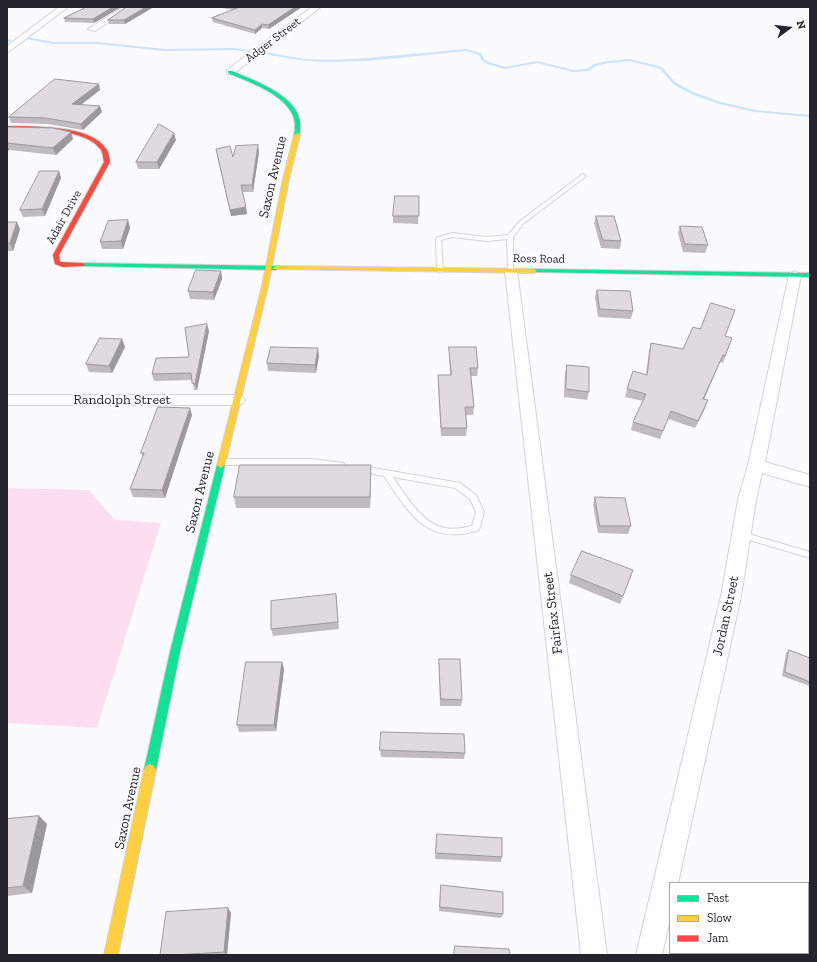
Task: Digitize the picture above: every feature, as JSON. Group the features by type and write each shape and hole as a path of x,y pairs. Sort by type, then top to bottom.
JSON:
{"street":[{"path":"7,50 64,7"},
{"path":"92,29 128,7"},
{"name":"Adger Street","path":"230,72 317,7"},
{"path":"13,36 25,36"},
{"name":"Saxon Avenue","path":"111,955 175,652 237,400 298,130 298,121 295,112 280,97 230,72"},
{"name":"Adair Drive","path":"7,128 81,135 97,141 104,147 107,154 107,162 56,255 57,263 63,265 268,268"},
{"name":"Ross Road","path":"268,268 803,275"},
{"name":"Fairfax Street","path":"511,271 594,955"},
{"name":"Jordan Street","path":"650,955 731,596 747,500 803,275"},
{"name":"Randolph Street","path":"7,400 237,400"},
{"path":"756,465 810,481"}],"lane":[{"path":"511,271 510,237 522,222 583,176"},
{"path":"440,271 438,239 452,235 487,239 510,237"},
{"path":"222,462 311,462 386,473 457,485 473,497 480,512 476,528 464,532 448,533 428,526 413,511 386,473"},
{"path":"742,535 810,555"}],"shaded area":[{"path":"7,488 89,490 115,520 161,523 97,728 7,723"}],"building":[{"path":"87,7 113,7 93,19 64,18"},
{"path":"127,7 146,7 124,20 108,20"},
{"path":"240,7 295,7 268,25 262,24 255,30 212,18"},
{"path":"55,79 99,84 72,104 100,106 81,124 46,118 9,117"},
{"path":"159,124 174,133 157,162 136,162"},
{"path":"7,127 53,128 71,132 53,148 7,143"},
{"path":"258,145 252,185 241,185 246,207 230,210 216,149 230,146 233,157 236,146"},
{"path":"40,171 59,171 42,209 20,210"},
{"path":"395,196 419,196 419,216 393,216"},
{"path":"596,216 614,216 621,241 603,240"},
{"path":"128,220 121,241 100,242 108,221"},
{"path":"7,222 17,222 10,243 7,244"},
{"path":"680,226 702,227 708,245 685,244"},
{"path":"196,270 221,271 213,292 188,291"},
{"path":"597,290 630,291 633,311 600,309"},
{"path":"711,303 735,310 725,336 732,338 725,356 723,355 703,399 708,400 698,421 671,411 663,431 633,422 646,394 627,389 633,371 647,375 651,343 683,349 693,327 700,329"},
{"path":"207,324 195,384 192,383 191,373 152,374 156,358 189,357 185,328"},
{"path":"100,338 122,339 109,366 86,364"},
{"path":"271,347 318,348 315,365 267,363"},
{"path":"449,347 476,347 478,368 470,368 474,407 465,407 467,428 441,428 438,375 451,375"},
{"path":"567,365 589,367 589,392 566,389"},
{"path":"158,407 190,408 162,490 130,489 144,453 141,453"},
{"path":"240,465 371,465 370,497 234,497"},
{"path":"595,497 625,498 631,526 600,526"},
{"path":"582,551 633,570 623,596 571,575"},
{"path":"336,594 338,622 271,629 271,601"},
{"path":"789,650 810,658 810,682 785,672"},
{"path":"439,659 460,659 462,700 441,699"},
{"path":"246,662 282,662 274,725 237,725"},
{"path":"381,732 464,734 465,753 380,750"},
{"path":"39,816 23,886 7,888 7,819"},
{"path":"437,834 502,838 502,857 436,853"},
{"path":"441,885 503,892 503,914 440,907"},
{"path":"228,908 224,952 160,955 166,912"},
{"path":"455,946 509,949 510,955 454,955"}],"waterway":[{"path":"27,38 53,43 97,43 165,50 233,49 250,51"},
{"path":"7,41 11,40"},
{"path":"264,53 330,61 466,50 480,54 483,60 488,63 505,68 537,62 573,71 588,70 595,65 608,62 630,60 661,68 674,83 692,93 720,103 755,111 810,116"}],"traffic: fast":[{"path":"230,72 265,87 287,102 294,111 298,122 297,135"},
{"path":"82,265 276,268"},
{"path":"534,271 810,275"},
{"path":"150,770 175,652 221,465"}],"traffic: slow":[{"path":"221,465 265,286 286,179 297,135"},
{"path":"276,268 534,271"},
{"path":"111,955 150,770"}],"traffic: jam":[{"path":"7,128 60,130 74,133 97,142 104,150 107,162 56,255 57,263 63,265 82,265"}]}
